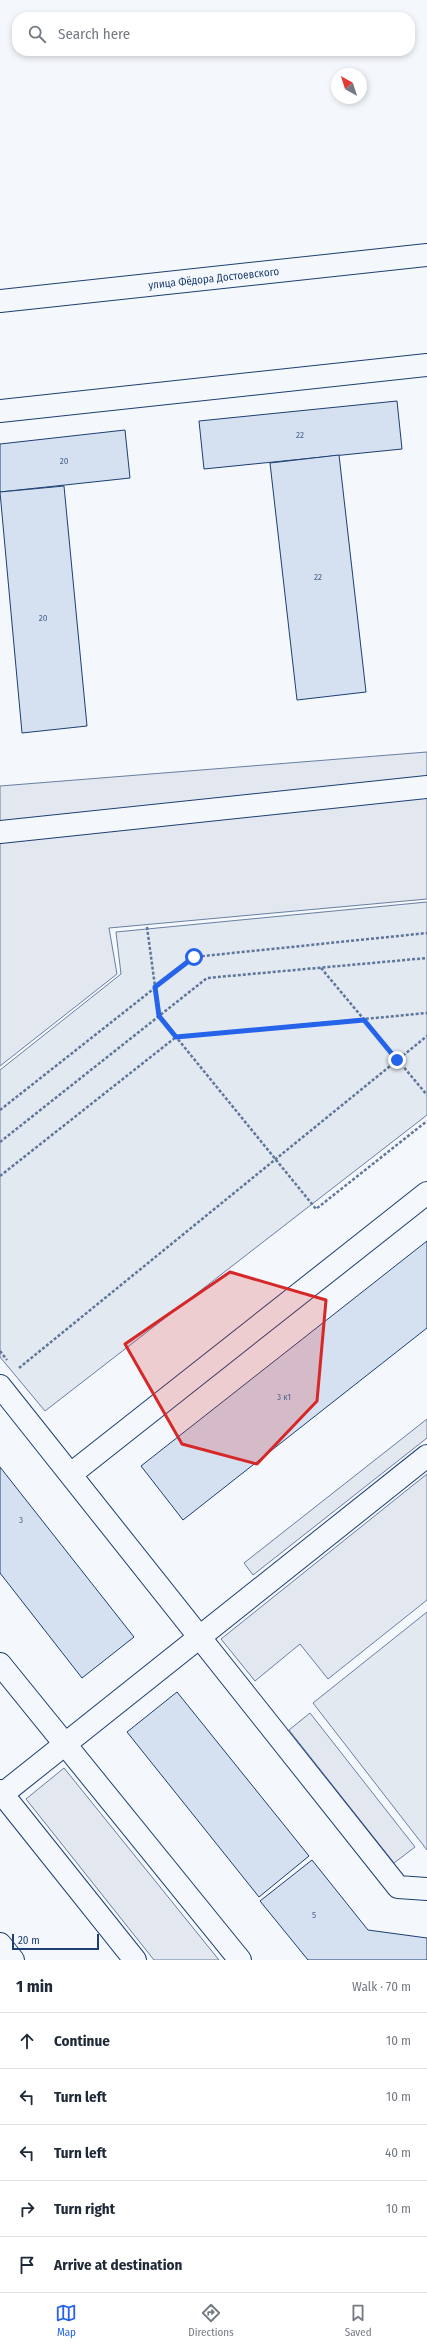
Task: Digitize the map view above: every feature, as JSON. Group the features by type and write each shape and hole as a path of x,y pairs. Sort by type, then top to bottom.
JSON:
{"street":[{"name":"улица Фёдора Достоевского","path":"0,300 427,255"},
{"path":"0,411 427,365"},
{"path":"0,832 427,787"},
{"path":"71,1474 427,1193"},
{"path":"0,1386 398,1887 427,1889"},
{"path":"135,1960 1,1794 65,1745 427,1456"},
{"path":"0,1664 240,1960"},
{"path":"0,1944 13,1960"}],"path":[{"path":"147,927 159,1016 316,1209 427,1121"},
{"path":"0,1110 194,957 427,933"},
{"path":"0,1142 207,978 427,958"},
{"path":"321,968 427,1095"},
{"path":"0,1176 176,1037 427,1013"},
{"path":"16,1370 427,1036"},
{"path":"0,1351 12,1366"}],"highlighted area":[{"path":"230,1272 326,1300 317,1401 257,1464 182,1444 125,1344"}],"shaded area":[{"path":"427,752 427,899 109,928 117,974 0,1066 0,786"},
{"path":"427,902 427,1115 45,1411 0,1357 0,1070 121,974 116,932"},
{"path":"427,1419 427,1438 253,1575 244,1563"},
{"path":"427,1474 427,1600 328,1679 300,1644 255,1681 221,1639"},
{"path":"427,1612 427,1850 313,1703"},
{"path":"310,1713 415,1847 394,1863 289,1730"},
{"path":"64,1768 219,1960 154,1960 26,1799"}],"building":[{"path":"397,401 402,449 204,469 199,421"},
{"path":"125,430 130,478 0,492 0,444"},
{"path":"339,455 366,692 297,700 270,463"},
{"path":"64,486 87,726 22,733 0,492"},
{"path":"427,1241 427,1328 183,1520 141,1466"},
{"path":"0,1467 134,1637 82,1678 0,1573"},
{"path":"177,1692 309,1856 259,1897 127,1732"},
{"path":"312,1860 368,1930 427,1938 427,1960 308,1960 260,1901"}],"route":[{"path":"194,957 155,987 159,1016 176,1037 364,1020 397,1060"}]}
